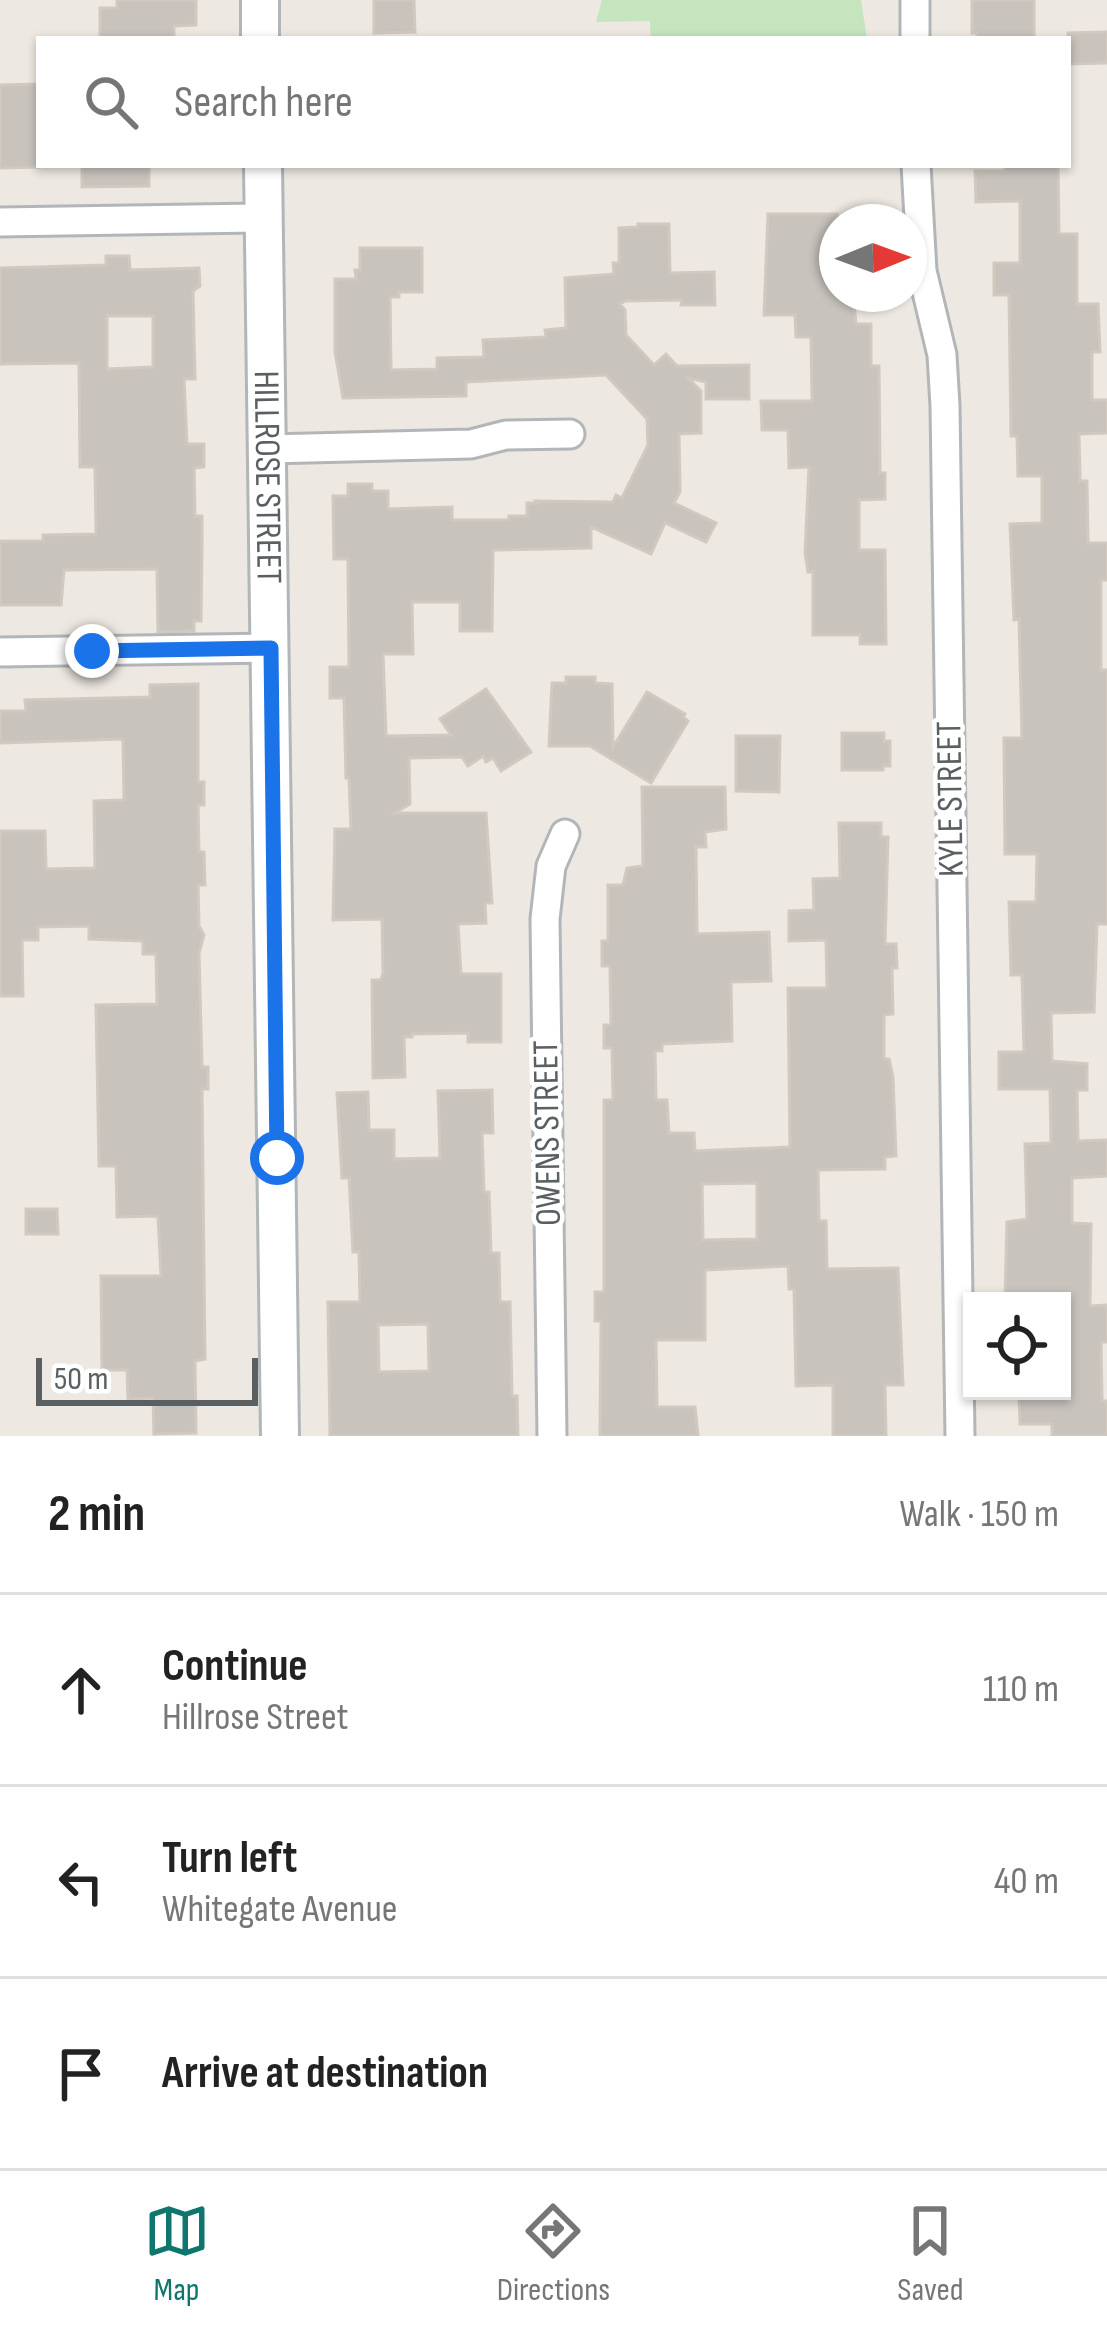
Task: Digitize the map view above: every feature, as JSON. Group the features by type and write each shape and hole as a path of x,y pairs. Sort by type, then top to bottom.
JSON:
{"street":[{"path":"260,0 260,36"},
{"path":"915,0 915,36"},
{"name":"HILLROSE STREET","path":"263,168 280,1436"},
{"name":"KYLE STREET","path":"916,168 917,232 942,355 945,406 959,1436"},
{"path":"0,222 264,218"},
{"path":"268,449 471,444 506,435 570,434"},
{"path":"0,652 271,648"},
{"name":"OWENS STREET","path":"552,1436 545,919 551,866 565,834"}],"green space":[{"path":"602,0 861,0 867,36 651,36 650,21 596,22"}],"building":[{"path":"117,0 196,0 196,25 174,26 174,36 100,36 100,8 117,8"},
{"path":"374,0 414,0 415,32 374,33"},
{"path":"972,0 1034,0 1034,36 972,33"},
{"path":"1107,32 1107,63 1071,64 1068,33"},
{"path":"36,84 36,167 0,168 0,85"},
{"path":"82,168 149,168 149,186 82,187"},
{"path":"1058,168 1059,234 1077,234 1077,304 1098,304 1100,352 1092,352 1092,400 1107,400 1107,433 1079,434 1080,481 1087,481 1088,543 1107,543 1107,580 1101,580 1101,670 1107,670 1107,924 1097,924 1094,1012 1051,1013 1052,1061 1087,1064 1087,1090 1077,1090 1078,1141 1107,1140 1107,1176 1072,1178 1072,1223 1091,1224 1090,1306 1107,1305 1107,1342 1101,1342 1107,1436 1052,1436 1052,1424 1020,1424 1019,1400 1071,1400 1071,1292 1005,1292 1007,1222 1027,1219 1025,1144 1051,1143 1050,1089 999,1089 999,1052 1024,1052 1022,975 1011,975 1009,902 1036,902 1037,854 1005,854 1004,738 1022,738 1019,619 1014,620 1010,524 1042,523 1042,476 1018,476 1017,436 1011,436 1009,295 994,295 994,263 1020,263 1020,201 976,202 975,171"},
{"path":"768,214 819,214 819,312 855,312 856,324 871,324 871,366 879,366 880,473 885,473 885,499 859,500 859,550 885,550 886,644 860,644 860,635 813,635 813,572 808,572 805,553 809,467 789,468 788,430 762,430 761,401 812,401 811,337 796,337 795,315 764,315"},
{"path":"669,224 670,273 714,272 715,305 625,301 620,304 625,310 626,335 654,365 666,354 677,366 749,365 749,399 706,399 706,382 688,378 701,391 701,433 679,434 680,492 674,503 716,523 706,542 665,523 651,554 591,527 591,548 493,550 492,631 460,631 460,602 412,602 413,654 383,654 386,736 451,735 440,719 486,689 531,752 501,771 493,758 486,762 483,756 468,766 462,757 409,758 410,804 395,813 486,813 492,903 485,903 486,923 458,924 461,974 501,974 501,1042 468,1042 468,1033 412,1034 404,1037 405,1077 373,1078 372,980 381,980 383,973 382,919 333,920 335,829 351,829 344,698 330,698 330,667 349,667 348,559 334,559 333,496 348,496 348,484 372,484 372,491 388,491 388,509 452,507 452,520 527,516 527,503 536,501 613,502 616,495 622,498 648,445 647,419 606,375 466,382 466,396 343,398 335,352 335,279 356,279 360,248 422,248 422,292 390,297 391,370 437,369 437,358 484,357 483,340 546,337 545,330 566,328 565,278 614,274 613,263 619,263 619,228"},
{"path":"106,256 129,256 130,270 199,268 200,286 193,291 195,379 184,379 187,444 204,444 204,467 194,468 195,516 202,516 202,543 201,621 194,621 194,631 158,632 157,569 64,570 61,605 0,605 0,541 96,534 95,467 80,467 79,363 0,364 0,268 106,265","holes":["107,316 153,316 153,367 107,369"]},
{"path":"566,677 595,677 595,683 612,684 613,747 647,692 685,714 688,721 651,783 590,746 549,746 552,683 566,683"},
{"path":"198,684 198,782 204,782 204,805 198,805 199,852 204,852 205,885 198,885 199,926 204,935 199,953 202,1067 208,1067 208,1089 202,1089 205,1359 195,1361 196,1433 154,1434 153,1398 128,1399 127,1370 102,1370 101,1276 161,1276 158,1216 117,1217 116,1166 99,1166 96,1005 157,1004 156,954 143,954 143,941 89,939 89,926 38,927 38,940 22,940 23,996 0,996 0,831 45,831 46,869 95,868 94,801 124,800 123,739 0,743 0,711 26,711 25,700 150,697 150,685"},
{"path":"842,733 884,733 884,741 890,741 890,766 842,770"},
{"path":"736,736 780,736 779,792 736,791"},
{"path":"642,787 725,787 726,829 705,832 706,847 696,847 697,934 769,932 771,981 731,982 732,1041 662,1044 662,1051 655,1051 656,1100 667,1100 669,1133 694,1133 695,1151 790,1147 788,988 827,988 826,940 789,941 789,911 814,910 813,879 840,878 839,823 881,823 881,837 888,837 885,944 896,944 897,968 892,968 893,1014 884,1015 884,1059 889,1059 893,1077 896,1156 885,1157 885,1169 818,1170 819,1221 826,1221 827,1269 898,1268 903,1385 885,1385 886,1436 833,1436 833,1385 796,1386 794,1289 789,1289 788,1266 705,1270 705,1340 656,1340 657,1407 695,1407 698,1436 600,1436 601,1321 595,1321 595,1292 604,1292 604,1100 613,1100 612,1048 604,1048 604,1025 611,1025 610,966 602,966 602,941 608,941 608,885 623,885 627,868 643,866","holes":["757,1183 757,1239 703,1240 702,1184"]},
{"path":"492,1090 493,1133 482,1133 484,1192 489,1192 491,1253 499,1253 500,1302 510,1302 512,1396 517,1396 518,1436 330,1436 328,1302 360,1302 359,1252 353,1252 349,1178 342,1178 337,1093 368,1092 369,1130 394,1130 394,1159 440,1158 438,1091","holes":["428,1324 429,1371 379,1372 378,1325"]},
{"path":"26,1209 57,1209 58,1234 26,1234"}],"route":[{"path":"92,651 271,648 277,1158"}]}
